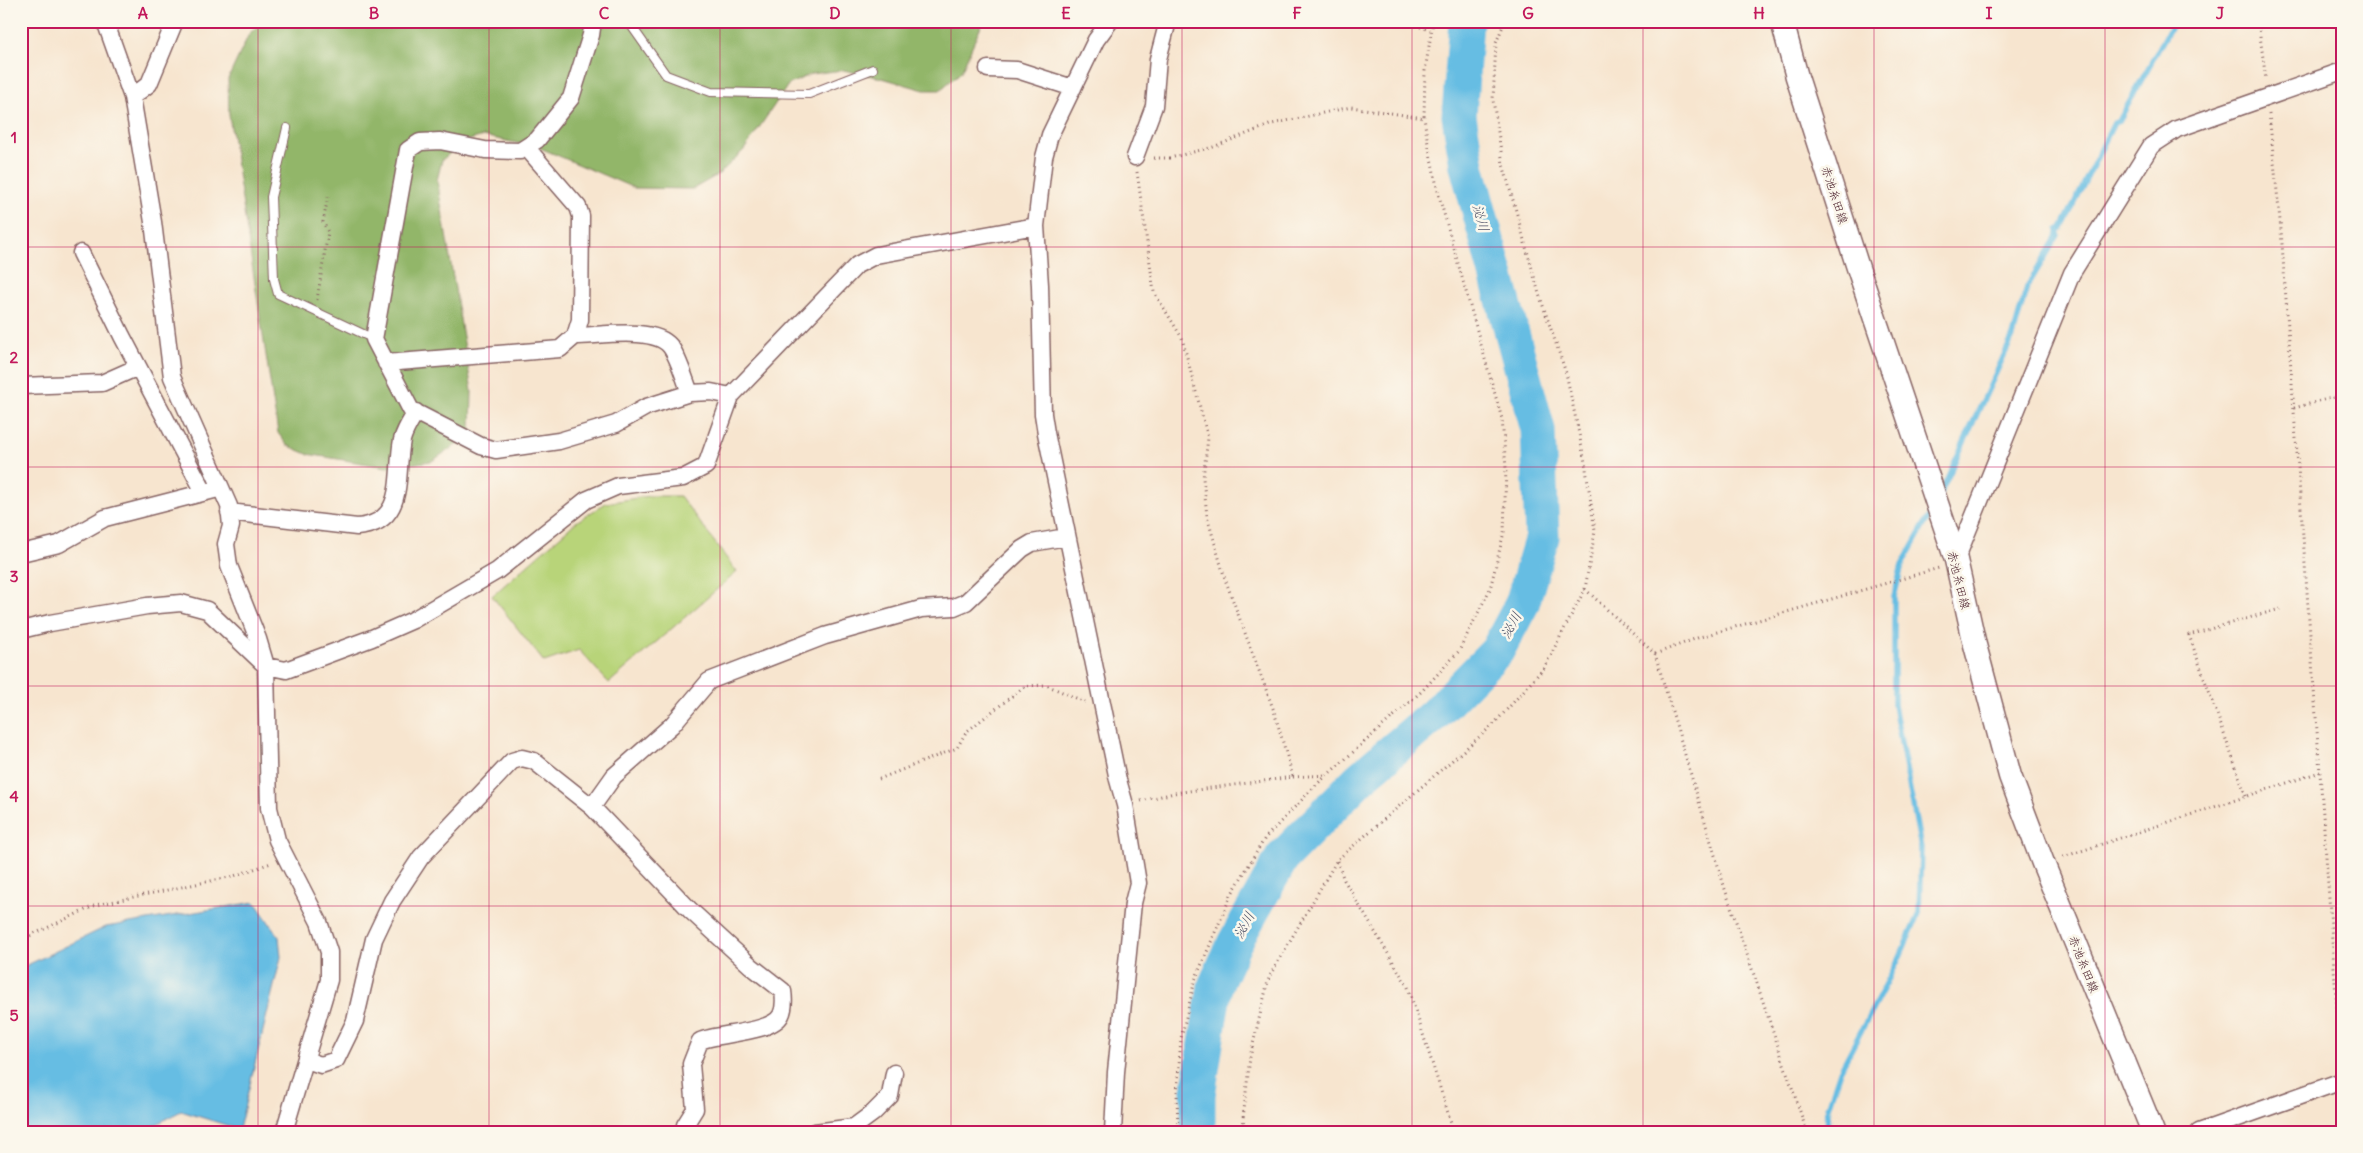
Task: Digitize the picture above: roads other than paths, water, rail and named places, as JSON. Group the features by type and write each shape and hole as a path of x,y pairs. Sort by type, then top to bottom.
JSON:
{"main road":[{"name":"赤池糸田線","path":"1782,21 1797,77 1860,274 1956,560 1975,645 2010,776 2043,863 2153,1132"}],"street":[{"path":"105,21 132,98 153,222 172,377 221,488 229,512 231,526 226,544 229,566 258,638 266,666 269,808 277,840 319,922 328,952 328,980 284,1132"},
{"path":"132,98 149,84 175,21"},
{"path":"593,21 591,35 571,98 537,140 520,151 485,150 440,141 420,142 408,150 374,339 411,410 481,446 496,450 559,441 616,424 646,407 690,393 711,392 731,396"},
{"path":"1110,21 1096,40 1050,135 1046,150 1036,226 1040,285 1043,414 1066,536 1125,805 1138,883 1134,903 1116,1072 1113,1132"},
{"path":"1135,157 1154,106 1158,59 1168,21"},
{"path":"988,69 1017,70 1073,88"},
{"path":"1956,560 2072,273 2151,146 2177,129 2342,70"},
{"path":"386,362 560,350 575,336 580,320 581,216 578,207 526,147"},
{"path":"21,630 50,622 182,603 207,610 266,666 286,670 372,638 413,620 497,571 586,500 618,486 683,478 706,466 731,396 857,265 876,255 1036,226"},
{"path":"81,253 204,492"},
{"path":"575,336 649,334 662,339 671,346 690,393"},
{"path":"21,386 102,383 138,367"},
{"path":"229,512 357,527 372,526 386,518 392,506 397,492 402,442 406,428 416,412"},
{"path":"21,553 59,544 105,518 221,488"},
{"path":"592,807 614,776 672,725 709,681 825,636 921,609 954,607 966,602 1022,549 1032,543 1066,536"},
{"path":"306,1060 321,1065 336,1060 355,1021 374,939 392,901 421,857 512,761 522,758 534,761 592,807 690,910 751,966 783,991 784,1003 781,1015 771,1025 710,1037 700,1041 691,1064 695,1108 685,1124 684,1132"},
{"path":"815,1132 854,1127 873,1113 890,1096 894,1073"},
{"path":"2199,1132 2342,1081"}],"lane":[{"path":"628,21 666,75 711,92 809,94 873,69"},
{"path":"287,128 270,197 274,279 278,294 374,339"}],"water":[{"path":"255,902 279,937 281,957 239,1129 181,1111 142,1132 21,1132 21,968 106,927"}],"waterway":[{"name":"泌川","path":"1198,1132 1198,1095 1215,986 1235,942 1282,858 1359,779 1434,715 1497,651 1522,604 1542,537 1538,430 1467,166 1459,116 1466,21"},
{"path":"1940,494 2013,336 2027,287 2058,235 2058,230 2062,228 2114,123 2119,121 2174,21"},
{"path":"1826,1132 1828,1107 1840,1071 1898,961 1919,913 1921,848 1894,705 1894,597 1902,565 1933,509"}]}
